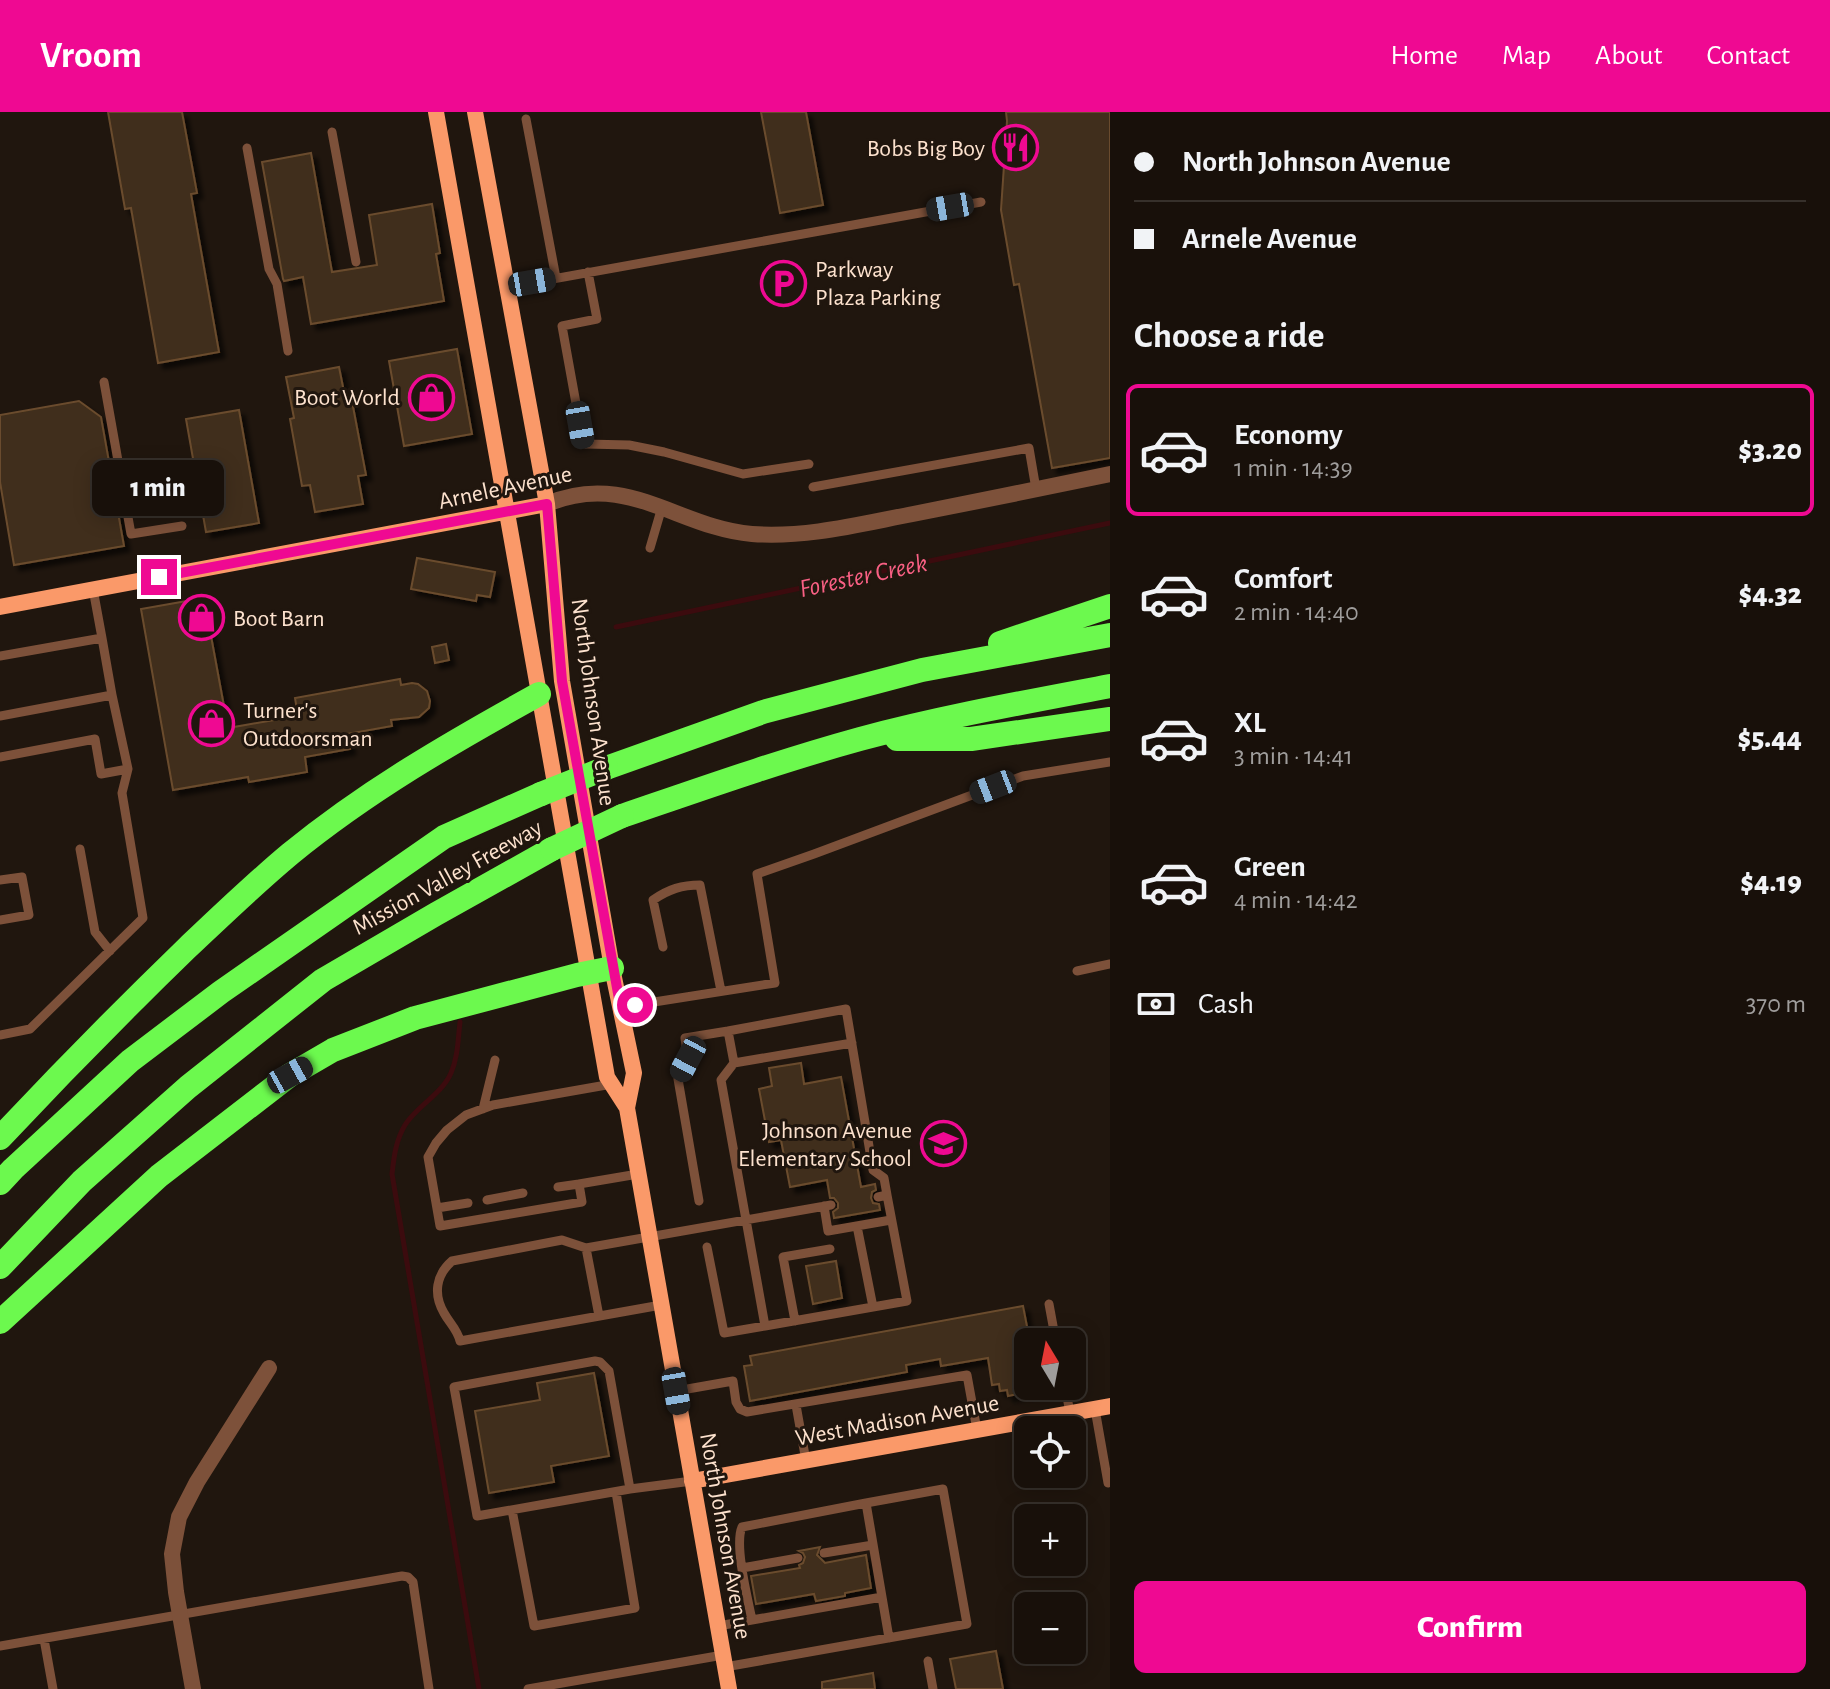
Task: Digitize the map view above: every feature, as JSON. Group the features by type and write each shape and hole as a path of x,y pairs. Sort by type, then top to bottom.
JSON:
{"highway":[{"path":"922,670 1110,606"},
{"name":"Mission Valley Freeway","path":"0,1183 130,1061 221,992 444,837 606,768 763,712 922,670 1110,635"},
{"name":"Mission Valley Freeway","path":"0,1267 82,1181 188,1087 323,980 552,849 622,816 858,740 947,717 1110,686"},
{"path":"0,1138 141,993 236,901 289,855 394,778 539,694"},
{"path":"858,740 971,739 1110,719"},
{"path":"0,1322 159,1176 290,1075 333,1050 415,1018 612,968"}],"main road":[{"name":"North Johnson Avenue","path":"436,112 607,1077 627,1108"},
{"name":"North Johnson Avenue","path":"475,112 547,504 562,681 612,968 634,1073 627,1108 729,1689"},
{"name":"Arnele Avenue","path":"0,607 547,504"},
{"name":"West Madison Avenue","path":"692,1481 1102,1408"}],"street":[{"name":"Arnele Avenue","path":"547,504 567,495 612,494 646,501 713,527 750,534 810,534 1110,474"},
{"path":"193,1689 172,1554 179,1517 197,1482 269,1368"}],"lane":[{"path":"526,119 556,278"},
{"path":"332,132 356,262"},
{"path":"247,148 269,269 277,284 288,351"},
{"path":"508,287 981,202"},
{"path":"588,272 597,319 562,326 583,442 629,445 743,474 809,464"},
{"path":"104,382 131,534 182,526"},
{"path":"813,487 1029,448 1036,489"},
{"path":"650,548 662,507"},
{"path":"0,1035 30,1029 143,918 122,793 128,769 93,589"},
{"path":"0,656 102,638"},
{"path":"0,716 112,695"},
{"path":"0,757 95,739 101,774 128,769"},
{"path":"621,1010 635,1005 775,983 757,874 1023,776 1110,762"},
{"path":"80,849 95,932 110,951"},
{"path":"0,880 22,877 29,915 0,920"},
{"path":"663,947 653,900 683,885 700,885 721,991"},
{"path":"1077,971 1110,964"},
{"path":"699,1201 678,1079 688,1059 685,1038 846,1009 873,1170 884,1178 882,1196 891,1220 907,1301 724,1333 707,1247"},
{"path":"728,1031 734,1063"},
{"path":"765,1326 721,1080 734,1063 852,1043"},
{"path":"483,1109 495,1060"},
{"path":"579,1184 582,1202 440,1226 428,1157 447,1130 466,1115 493,1105 612,1084"},
{"path":"558,1187 638,1174"},
{"path":"487,1200 523,1193"},
{"path":"437,1208 468,1203"},
{"path":"661,1305 460,1341 458,1331 444,1314 436,1294 440,1275 452,1261 562,1240 586,1248 828,1205 828,1231 891,1220"},
{"path":"857,1226 873,1307"},
{"path":"586,1248 599,1316"},
{"path":"795,1321 783,1257 830,1249"},
{"path":"1049,1304 1053,1328"},
{"path":"630,1489 609,1371 600,1362 454,1387 477,1516 692,1481"},
{"path":"676,1391 733,1381 736,1402 740,1409 747,1412 967,1375 977,1430"},
{"path":"1068,1400 1070,1413"},
{"path":"796,1405 806,1461"},
{"path":"1102,1408 1108,1483"},
{"path":"528,1689 889,1638 967,1624 943,1489 742,1527 739,1534 742,1568 752,1620"},
{"path":"512,1510 534,1626 635,1608 616,1492"},
{"path":"866,1503 889,1638"},
{"path":"824,1553 873,1545"},
{"path":"742,1568 798,1558"},
{"path":"0,1646 402,1576 413,1582 429,1689"},
{"path":"718,1626 882,1597"},
{"path":"44,1639 53,1689"},
{"path":"928,1661 933,1689"}],"building":[{"path":"108,112 182,112 197,193 191,194 219,352 158,363 131,208 125,209"},
{"path":"761,112 806,112 823,205 780,213"},
{"path":"1006,112 1110,112 1110,458 1052,468 1019,284 1014,285 1001,210"},
{"path":"311,153 332,272 377,265 369,215 432,204 444,301 311,324 303,277 283,279 262,162"},
{"name":"Boot World","path":"457,349 472,434 404,446 389,361"},
{"path":"339,367 345,397 351,396 366,475 358,476 363,504 315,512 310,485 302,486 286,377"},
{"path":"79,401 101,417 124,546 14,565 0,482 0,415"},
{"path":"239,410 259,523 206,532 186,419"},
{"path":"417,558 495,572 490,597 477,595 476,601 411,589"},
{"path":"204,598 228,728 298,716 295,698 400,679 401,685 418,684 427,691 429,708 419,717 391,720 392,726 347,734 350,749 305,757 307,772 249,782 248,777 173,790 141,609"},
{"path":"446,644 449,660 435,663 432,647"},
{"path":"801,1063 804,1084 841,1077 861,1187 875,1184 876,1190 871,1198 873,1203 879,1204 880,1210 834,1218 833,1212 838,1208 838,1203 830,1198 827,1180 790,1187 781,1140 769,1142 759,1089 772,1086 769,1068"},
{"path":"836,1261 842,1298 813,1304 806,1266"},
{"path":"1023,1306 1027,1328 1014,1328 1014,1395 1008,1396 1007,1390 1000,1391 999,1384 992,1385 988,1358 941,1366 940,1359 906,1365 907,1372 750,1401 744,1366 752,1365 750,1356"},
{"path":"594,1373 609,1456 551,1466 554,1482 489,1493 475,1411 540,1400 537,1383"},
{"path":"820,1547 817,1555 825,1563 866,1555 871,1588 816,1601 814,1594 756,1604 751,1576 800,1568 805,1557 799,1551"},
{"path":"996,1651 1003,1689 956,1689 950,1659"},
{"path":"873,1673 875,1689 822,1689 822,1682"}],"waterway":[{"name":"Forester Creek","path":"616,627 1110,523"},
{"path":"460,1022 451,1073 442,1087 405,1125 397,1142 392,1174 479,1689"}],"place":[{"name":"Bobs Big Boy","path":"1016,148"},
{"name":"Parkway Plaza Parking","path":"784,283"},
{"name":"Boot World","path":"431,397"},
{"name":"Boot Barn","path":"202,618"},
{"name":"Turner's Outdoorsman","path":"212,724"},
{"name":"Johnson Avenue Elementary School","path":"943,1144"}],"route":[{"path":"159,577 547,504 562,681 612,968 621,1010 635,1005"}]}
